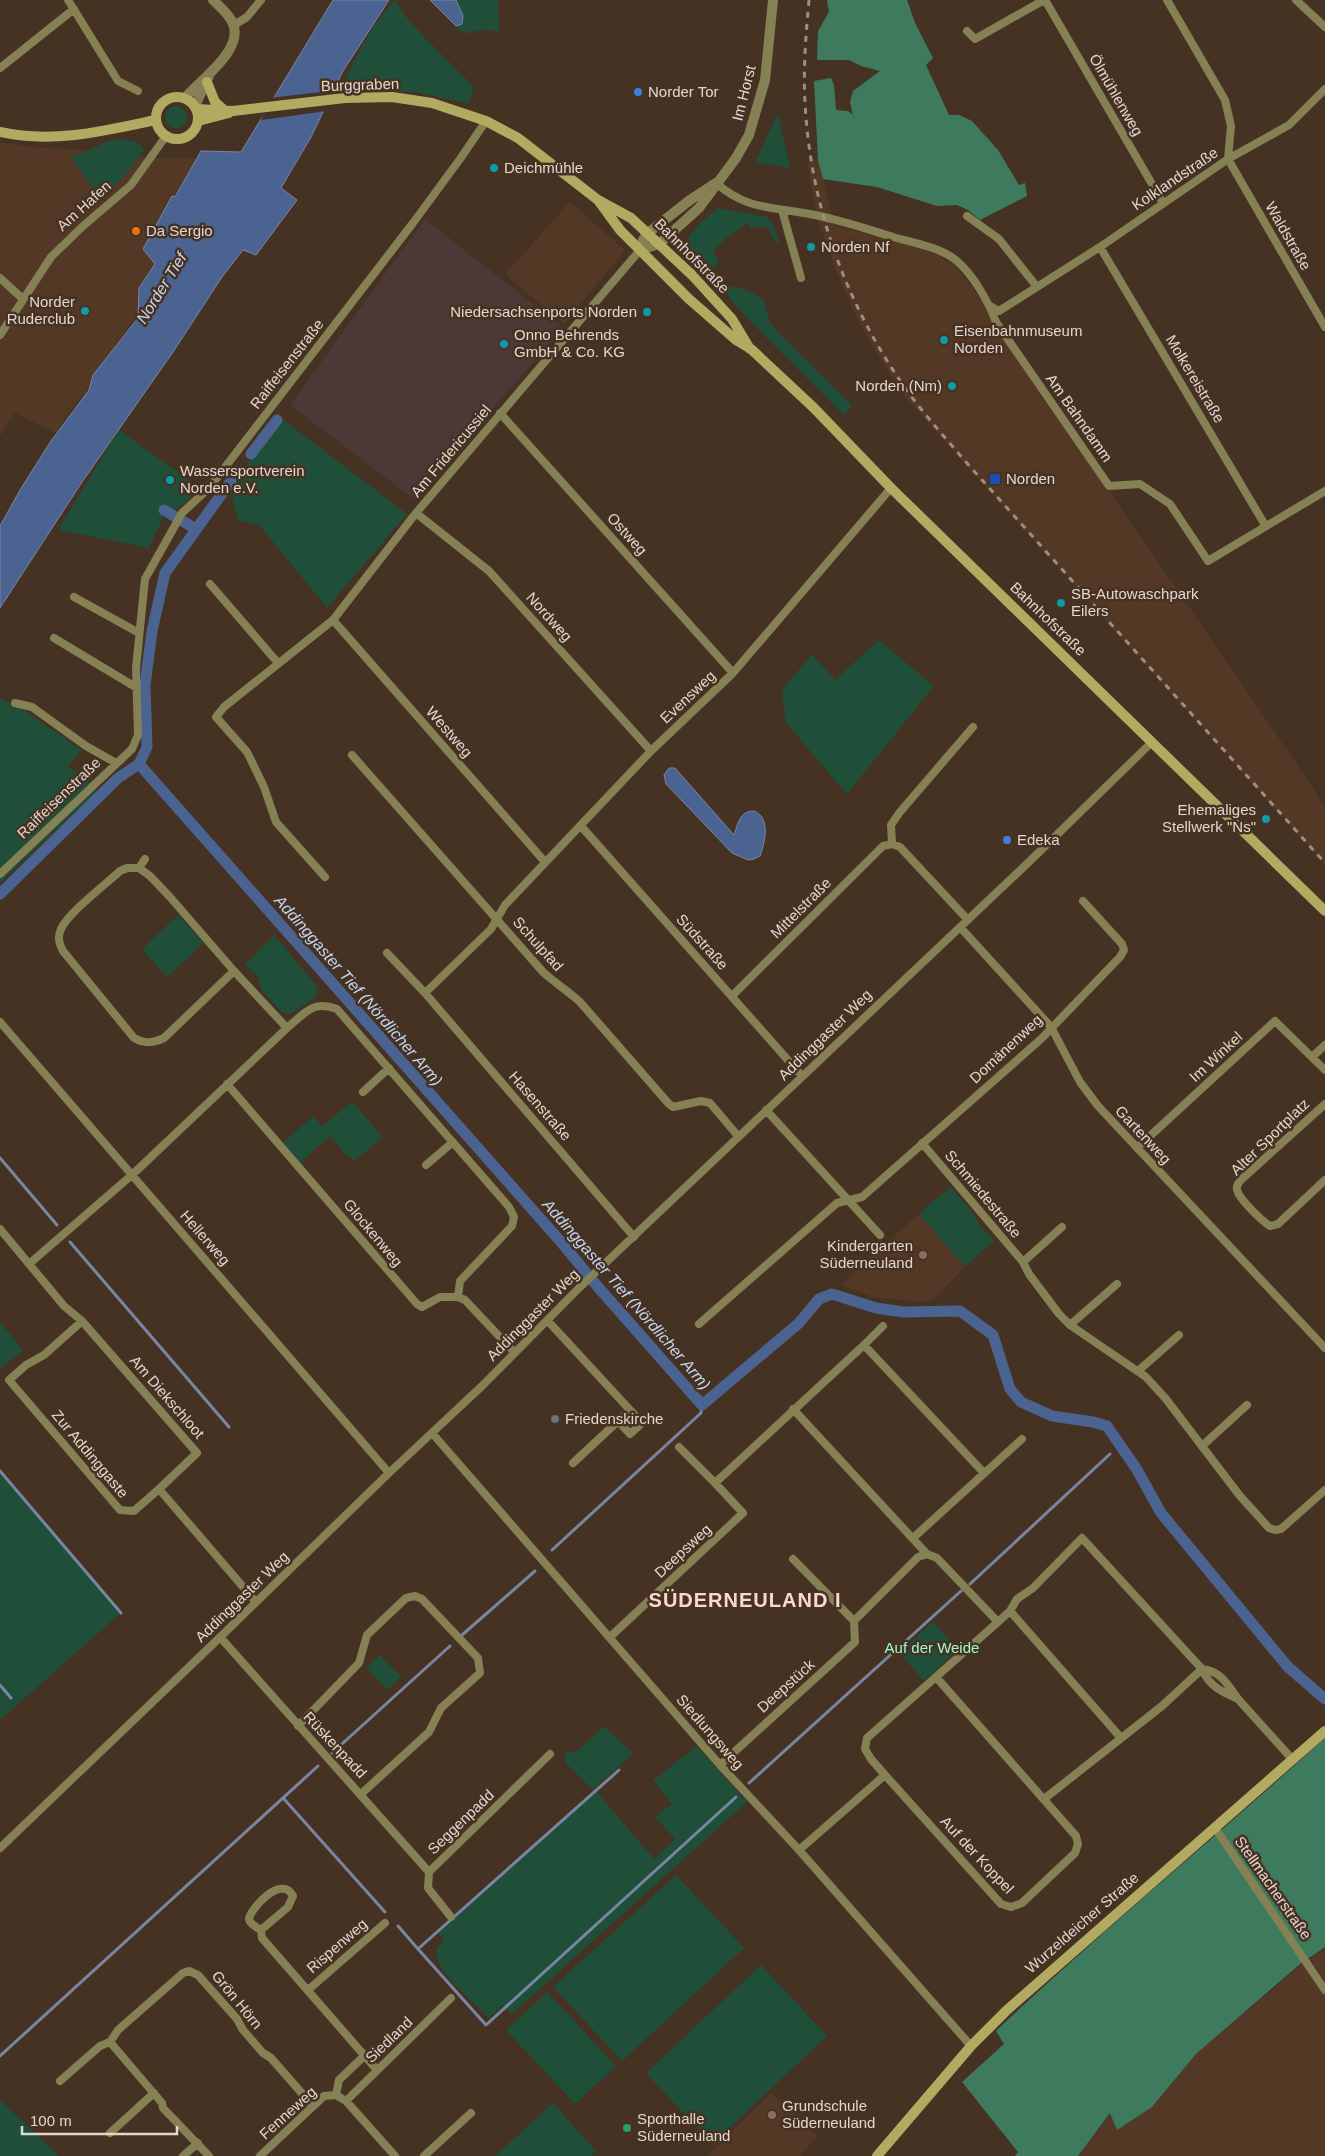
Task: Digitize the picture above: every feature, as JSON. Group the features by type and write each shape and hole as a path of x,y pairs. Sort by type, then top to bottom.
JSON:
{"main road":[{"path":"208,77 215,102 228,111"},
{"path":"177,96 185,98 196,107 198,121 196,129 190,135 174,139 160,131 156,120 157,109 162,102 177,96"},
{"name":"Burggraben","path":"196,107 228,111 260,109 345,98 392,97 417,100 486,121"},
{"name":"Burggraben","path":"198,121 228,111"},
{"path":"0,132 32,137 76,136 156,120"},
{"name":"Bahnhofstraße","path":"486,121 526,144 598,200 631,218 692,275 732,319 750,349"},
{"name":"Bahnhofstraße","path":"598,200 620,230 640,250 718,326 750,349 814,408 891,488 1325,911"},
{"name":"Wurzeldeicher Straße","path":"877,2156 971,2046 1049,1972 1325,1731"}],"street":[{"path":"68,0 118,81 138,91"},
{"path":"185,98 208,77 233,44 234,25 213,0"},
{"path":"234,25 247,17 261,0"},
{"name":"Im Horst","path":"640,250 659,244 699,208 736,158 749,134 760,101 768,60 773,0"},
{"name":"Ölmühlenweg","path":"967,31 975,39 1045,0 1163,203"},
{"path":"1166,0 1225,100 1231,126 1228,159"},
{"path":"1296,0 1322,22 1325,27"},
{"path":"0,68 74,9"},
{"path":"196,107 208,77"},
{"name":"Kolklandstraße","path":"990,306 998,311 1100,247 1228,159 1289,125 1325,89"},
{"name":"Raiffeisenstraße","path":"0,874 132,749 138,735 138,633 145,579 175,524 182,513 209,488 419,215 486,121"},
{"name":"Am Hafen","path":"0,335 51,257 82,227 131,185 166,136"},
{"name":"Waldstraße","path":"1228,159 1325,327"},
{"name":"Im Horst","path":"640,250 643,240 648,233 690,200 716,184"},
{"name":"Am Bahndamm","path":"716,184 740,201 823,216 940,251 957,261 970,276 990,306 996,322 1109,486 1140,484 1170,504 1208,561 1265,525"},
{"path":"782,210 801,278"},
{"path":"967,216 999,239 1037,287"},
{"name":"Molkereistraße","path":"1100,247 1265,525"},
{"name":"Am Fridericussiel","path":"325,876 276,822 264,787 247,752 216,717 224,707 333,620 416,513 640,250"},
{"path":"0,278 22,299"},
{"name":"Ostweg","path":"500,413 733,673"},
{"name":"Evensweg","path":"497,919 505,905 651,751 733,673 891,488"},
{"path":"1265,525 1325,491"},
{"name":"Nordweg","path":"416,513 489,571 651,751"},
{"path":"210,584 278,663"},
{"path":"74,597 138,633"},
{"name":"Westweg","path":"333,620 545,862"},
{"path":"54,638 137,688"},
{"name":"Raiffeisenstraße","path":"15,702 32,707 86,746 116,763"},
{"path":"968,920 900,846 892,844 891,825 973,726"},
{"name":"Addinggaster Weg","path":"0,1848 389,1472 432,1433 579,1288 968,920 1152,742"},
{"name":"Schulpfad","path":"352,755 555,984 568,991 580,1002 669,1104 674,1108 701,1101 710,1104 738,1136"},
{"name":"Südstraße","path":"580,826 802,1076"},
{"name":"Mittelstraße","path":"732,996 883,846 892,844"},
{"path":"139,868 145,859"},
{"path":"234,970 164,1038 154,1042 142,1043 134,1038 63,951 59,944 59,935 65,921 120,871 127,868 139,868 150,876 170,897 287,1028"},
{"name":"Domänenweg","path":"699,1324 837,1203 862,1198 1041,1039 1120,957 1124,950 1122,944 1083,901"},
{"path":"425,994 491,929 497,919"},
{"name":"Gartenweg","path":"960,927 1051,1027 1080,1082 1098,1106 1324,1344"},
{"name":"Hasenstraße","path":"387,953 425,994 634,1237"},
{"path":"29,1264 133,1174 287,1028 311,1007 325,1005 337,1009 509,1207 514,1217 512,1226 460,1281 458,1297 465,1300 514,1352"},
{"name":"Im Winkel","path":"1137,1148 1275,1021 1312,1057"},
{"name":"Hellerweg","path":"0,1022 389,1472"},
{"path":"1325,1045 1312,1057 1325,1070"},
{"path":"363,1092 389,1068"},
{"name":"Glockenweg","path":"227,1084 417,1304 422,1307 428,1306 440,1298 458,1297"},
{"name":"Alter Sportplatz","path":"1325,1104 1242,1179 1237,1185 1237,1191 1250,1208 1270,1226 1278,1224 1325,1180"},
{"path":"766,1110 880,1235"},
{"path":"426,1165 453,1142"},
{"name":"Schmiedestraße","path":"922,1144 1022,1262 1059,1314 1070,1325 1146,1377 1166,1399 1240,1496 1269,1528 1275,1530 1280,1528 1325,1490"},
{"name":"Schmiedestraße","path":"1022,1262 1062,1227"},
{"path":"0,1229 64,1306 75,1313 82,1321"},
{"path":"1070,1325 1117,1284"},
{"path":"547,1320 642,1423 630,1434 618,1422"},
{"name":"Zur Addinggaste","path":"82,1321 44,1355 26,1365 9,1380 120,1510 134,1512 159,1489"},
{"name":"Am Diekschloot","path":"82,1321 197,1453 159,1489"},
{"path":"715,1483 883,1326"},
{"path":"1138,1372 1179,1335"},
{"path":"864,1345 984,1473"},
{"path":"1202,1446 1247,1405"},
{"path":"793,1409 927,1554 937,1558 998,1622"},
{"path":"573,1462 630,1410"},
{"name":"Siedlungsweg","path":"432,1433 720,1765 800,1850 971,2046"},
{"path":"913,1538 1022,1438"},
{"name":"Deepsweg","path":"610,1637 743,1513 679,1447"},
{"path":"159,1489 256,1602"},
{"path":"800,1850 885,1775 865,1749 867,1738 1010,1611 1017,1599 1033,1588 1082,1538 1202,1669 1206,1678 1217,1690 1238,1700"},
{"path":"792,1559 854,1621 918,1557 927,1554"},
{"path":"298,1726 359,1663 368,1635 406,1598 415,1596 422,1599 478,1658 480,1673 441,1708 429,1732 361,1794"},
{"path":"1010,1611 1121,1738"},
{"name":"Deepstück","path":"720,1765 855,1642 854,1621"},
{"name":"Rüskenpadd","path":"220,1637 429,1872"},
{"path":"1044,1800 1162,1706 1202,1669 1213,1670 1220,1675 1238,1700 1293,1760"},
{"name":"Auf der Koppel","path":"885,1775 1001,1904 1011,1907 1022,1903 1075,1853 1078,1844 1076,1836 936,1676"},
{"name":"Seggenpadd","path":"451,1917 428,1888 429,1872 550,1754"},
{"name":"Stellmacherstraße","path":"1215,1828 1325,1990"},
{"name":"Rispenweg","path":"284,1887 293,1896 288,1907 261,1930 252,1925 249,1919 250,1913 277,1888 284,1887"},
{"name":"Rispenweg","path":"308,1990 385,1923"},
{"name":"Rispenweg","path":"261,1930 262,1938 377,2070"},
{"name":"Grön Hörn","path":"60,2081 100,2046 110,2042 118,2030 178,1976 189,1971 198,1975 237,2019 243,2030 263,2053 271,2058 313,2106"},
{"name":"Siedland","path":"346,2101 451,1998"},
{"path":"110,2042 181,2128 209,2156"},
{"name":"Siedland","path":"336,2095 339,2080 364,2056"},
{"path":"110,2133 154,2094"},
{"path":"336,2095 346,2101 395,2156"},
{"name":"Fenneweg","path":"260,2156 324,2096 336,2095"},
{"path":"424,2156 471,2113"},
{"path":"183,2156 198,2143"}],"shaded area":[{"path":"0,142 31,147 161,158 196,158 175,197 172,196 143,249 155,264 139,288 139,311 137,317 92,375 88,389 65,418 56,433 15,413 0,436"},
{"path":"818,161 835,226 916,246 940,256 956,267 973,288 999,330 1311,785 1325,808 1325,865 907,399 873,348 853,310 835,267 818,221 807,163"},
{"path":"570,202 625,250 564,324 505,274"},
{"path":"425,219 563,328 414,499 290,405"},
{"path":"919,1214 965,1267 936,1297 926,1302 878,1298 842,1286 858,1268"},
{"path":"1325,1948 1325,2156 1078,2156 1111,2113 1117,2130 1152,2107 1196,2054 1300,1966"},
{"name":"Grundschule Süderneuland","path":"771,2093 818,2136 800,2156 707,2156"}],"green space":[{"path":"395,0 406,17 425,38 472,85 473,90 469,104 416,92 366,90 343,86 365,40"},
{"path":"456,0 498,0 499,31 481,30 462,34 456,26 462,24 463,16"},
{"path":"827,0 907,0 915,23 933,58 926,65 949,115 959,115 972,121 998,150 1019,185 1025,183 1027,196 980,220 968,210 957,205 937,206 877,187 823,179 818,161 814,81 831,78 834,85 836,110 848,111 853,115 850,102 853,91 880,71 861,66 849,60 817,60 818,31 829,12"},
{"path":"176,106 184,109 187,117 184,125 176,128 168,125 165,117 168,109"},
{"path":"778,113 790,168 755,162"},
{"path":"121,139 137,143 144,150 129,171 101,199 71,158 109,141"},
{"path":"718,208 767,217 773,224 780,244 775,241 768,228 757,226 752,229 747,223 723,241 713,252 718,258 718,264 710,268 697,263 686,251 688,239 697,227"},
{"path":"717,283 747,290 763,299 770,322 774,328 852,405 844,415 748,319"},
{"path":"281,418 407,514 327,608 260,526 238,520 230,489"},
{"path":"119,430 200,488 184,504 163,517 149,548 58,530"},
{"path":"879,640 934,686 847,794 786,723 782,690 812,654 835,680"},
{"path":"0,698 22,709 81,750 68,767 88,780 97,791 0,883"},
{"path":"178,915 203,943 167,977 142,949"},
{"path":"274,935 317,986 316,997 290,1014 283,1013 262,991 258,977 245,964"},
{"path":"352,1102 383,1137 354,1161 344,1153 330,1136 300,1163 283,1142 314,1116 322,1126"},
{"path":"950,1187 971,1210 981,1227 994,1240 965,1267 919,1214"},
{"path":"0,1322 23,1350 0,1369"},
{"path":"0,1472 121,1613 0,1720"},
{"name":"Auf der Weide","path":"933,1622 959,1649 924,1681 899,1653"},
{"path":"380,1655 401,1677 387,1690 366,1668"},
{"path":"604,1726 633,1753 593,1790 566,1763 564,1754 577,1751"},
{"path":"1325,1738 1325,1947 1299,1965 1196,2054 1152,2107 1117,2130 1110,2113 1078,2156 1015,2156 1018,2152 962,2082 1004,2044 996,2031 1036,1993"},
{"path":"697,1746 747,1802 512,2014 503,2005 489,2018 456,1986 440,1966 437,1949 444,1940 437,1932 596,1791 654,1859 675,1839 655,1817 672,1804 653,1780"},
{"path":"676,1875 744,1948 622,2061 553,1987"},
{"path":"761,1965 827,2036 712,2144 646,2073"},
{"path":"547,1992 616,2066 575,2104 506,2030"},
{"path":"0,2100 59,2156 0,2156"},
{"path":"553,2103 596,2151 591,2156 495,2156"}],"water":[{"name":"Norder Tief","path":"333,0 389,0 343,71 311,137 281,188 297,200 256,255 243,250 222,277 173,352 82,482 0,608 0,526 51,441 89,390 93,375 138,318 139,288 155,264 143,249 172,196 175,197 201,151 241,152"},
{"path":"430,0 456,0 463,16 462,24 456,26"},
{"path":"669,768 675,768 734,835 740,819 745,813 754,811 759,814 765,825 764,844 760,856 748,860 732,853 666,784 664,775"}],"pier":[{"path":"337,90 327,111 261,120 270,98"}],"waterway":[{"name":"Addinggaster Tief (Nördlicher Arm)","path":"251,454 277,420"},
{"name":"Addinggaster Tief (Nördlicher Arm)","path":"139,764 147,747 145,685 152,631 165,573 231,481"},
{"name":"Addinggaster Tief (Nördlicher Arm)","path":"164,510 196,529"},
{"name":"Addinggaster Tief (Nördlicher Arm)","path":"0,894 118,778 139,764 561,1242 702,1405 799,1323 819,1299 832,1294 876,1308 903,1312 960,1311 993,1335 1010,1389 1021,1402 1052,1416 1107,1426 1136,1468 1161,1513 1288,1667 1325,1699"},
{"path":"0,1158 57,1225"},
{"path":"70,1242 229,1427"},
{"path":"552,1550 701,1413 702,1405"},
{"path":"970,1584 1110,1454"},
{"path":"0,1471 121,1613"},
{"path":"462,1635 535,1571"},
{"path":"749,1783 961,1591"},
{"path":"332,1753 450,1646"},
{"path":"0,1685 11,1698"},
{"path":"0,2056 318,1766"},
{"path":"398,1926 418,1949 619,1770"},
{"path":"418,1949 486,2025 736,1797"},
{"path":"284,1799 385,1912"}],"railway":[{"path":"809,0 804,89 808,140 814,177 834,249 847,284 881,350 916,402 965,461 1325,863"}],"place":[{"name":"Norder Tor","path":"638,92"},
{"name":"Deichmühle","path":"494,168"},
{"name":"Da Sergio","path":"136,231"},
{"name":"Norden Nf","path":"811,247"},
{"name":"Norder Ruderclub","path":"85,311"},
{"name":"Niedersachsenports Norden","path":"647,312"},
{"name":"Eisenbahnmuseum Norden","path":"944,340"},
{"name":"Onno Behrends GmbH & Co. KG","path":"504,344"},
{"name":"Norden (Nm)","path":"952,386"},
{"name":"Norden","path":"995,479"},
{"name":"Wassersportverein Norden e.V.","path":"170,480"},
{"name":"SB-Autowaschpark Eilers","path":"1061,603"},
{"name":"Ehemaliges Stellwerk \"Ns\"","path":"1266,819"},
{"name":"Edeka","path":"1007,840"},
{"name":"Kindergarten Süderneuland","path":"923,1255"},
{"name":"Friedenskirche","path":"555,1419"},
{"name":"Grundschule Süderneuland","path":"772,2115"},
{"name":"Sporthalle Süderneuland","path":"627,2128"}],"district":[{"name":"SÜDERNEULAND I","path":"745,1600"}]}
